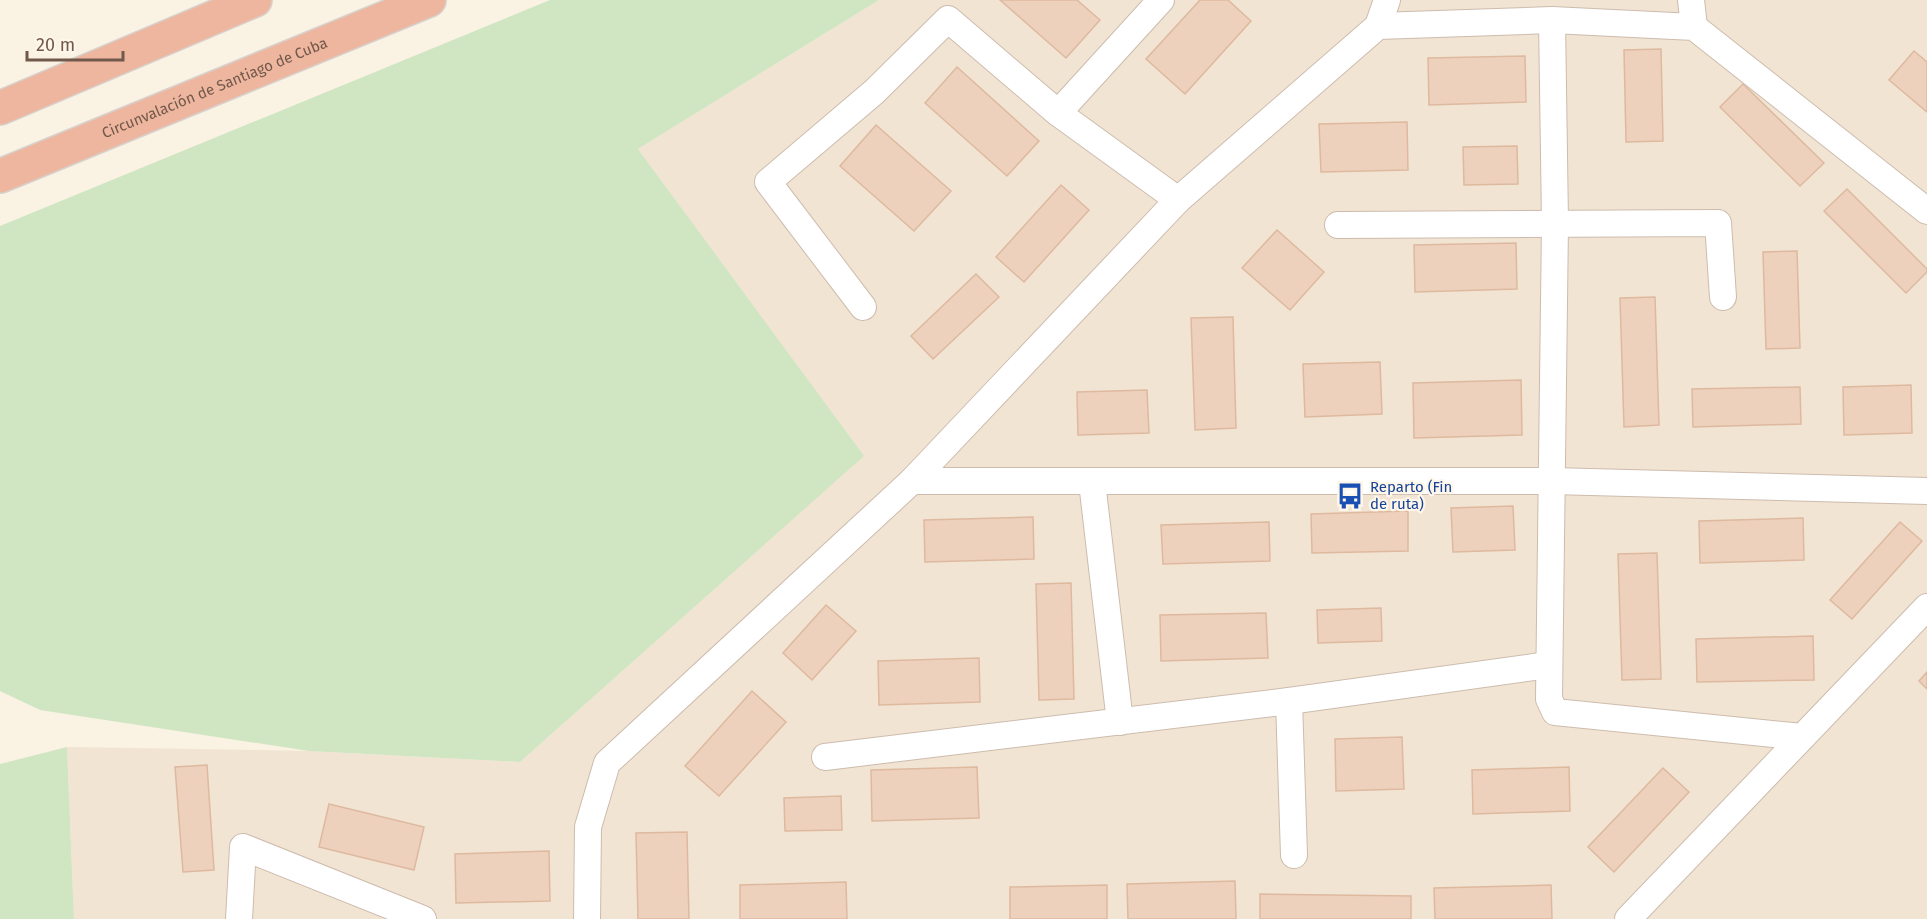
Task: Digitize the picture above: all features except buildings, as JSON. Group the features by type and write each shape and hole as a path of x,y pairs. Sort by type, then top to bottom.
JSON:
{"highway":[{"path":"0,108 255,0"},
{"name":"Circunvalación de Santiago de Cuba","path":"0,176 429,0"}],"street":[{"path":"1058,113 1161,0"},
{"path":"586,919 588,827 607,764 912,481 1179,200 1378,26 1387,0"},
{"path":"1691,0 1694,27"},
{"path":"863,307 768,182 874,92 948,19 1058,113 1179,200"},
{"path":"1378,26 1552,20 1694,27 1927,211"},
{"path":"1552,20 1555,223 1549,699 1555,712 1802,737"},
{"path":"1338,225 1718,223 1723,297"},
{"path":"912,481 1552,481 1927,491"},
{"path":"1092,482 1120,722"},
{"path":"1628,919 1927,607"},
{"path":"825,757 1289,701 1548,665"},
{"path":"1289,701 1294,855"},
{"path":"239,919 243,847 423,919"}],"shaded area":[{"path":"879,0 1927,0 1927,919 74,919 67,747 309,751 520,762 863,456 638,149"}],"green space":[{"path":"550,0 879,0 638,149 864,456 520,762 309,751 40,710 0,691 0,226"},
{"path":"67,747 74,919 0,919 0,764"}],"place":[{"name":"Reparto (Fin de ruta)","path":"1350,496"}]}
